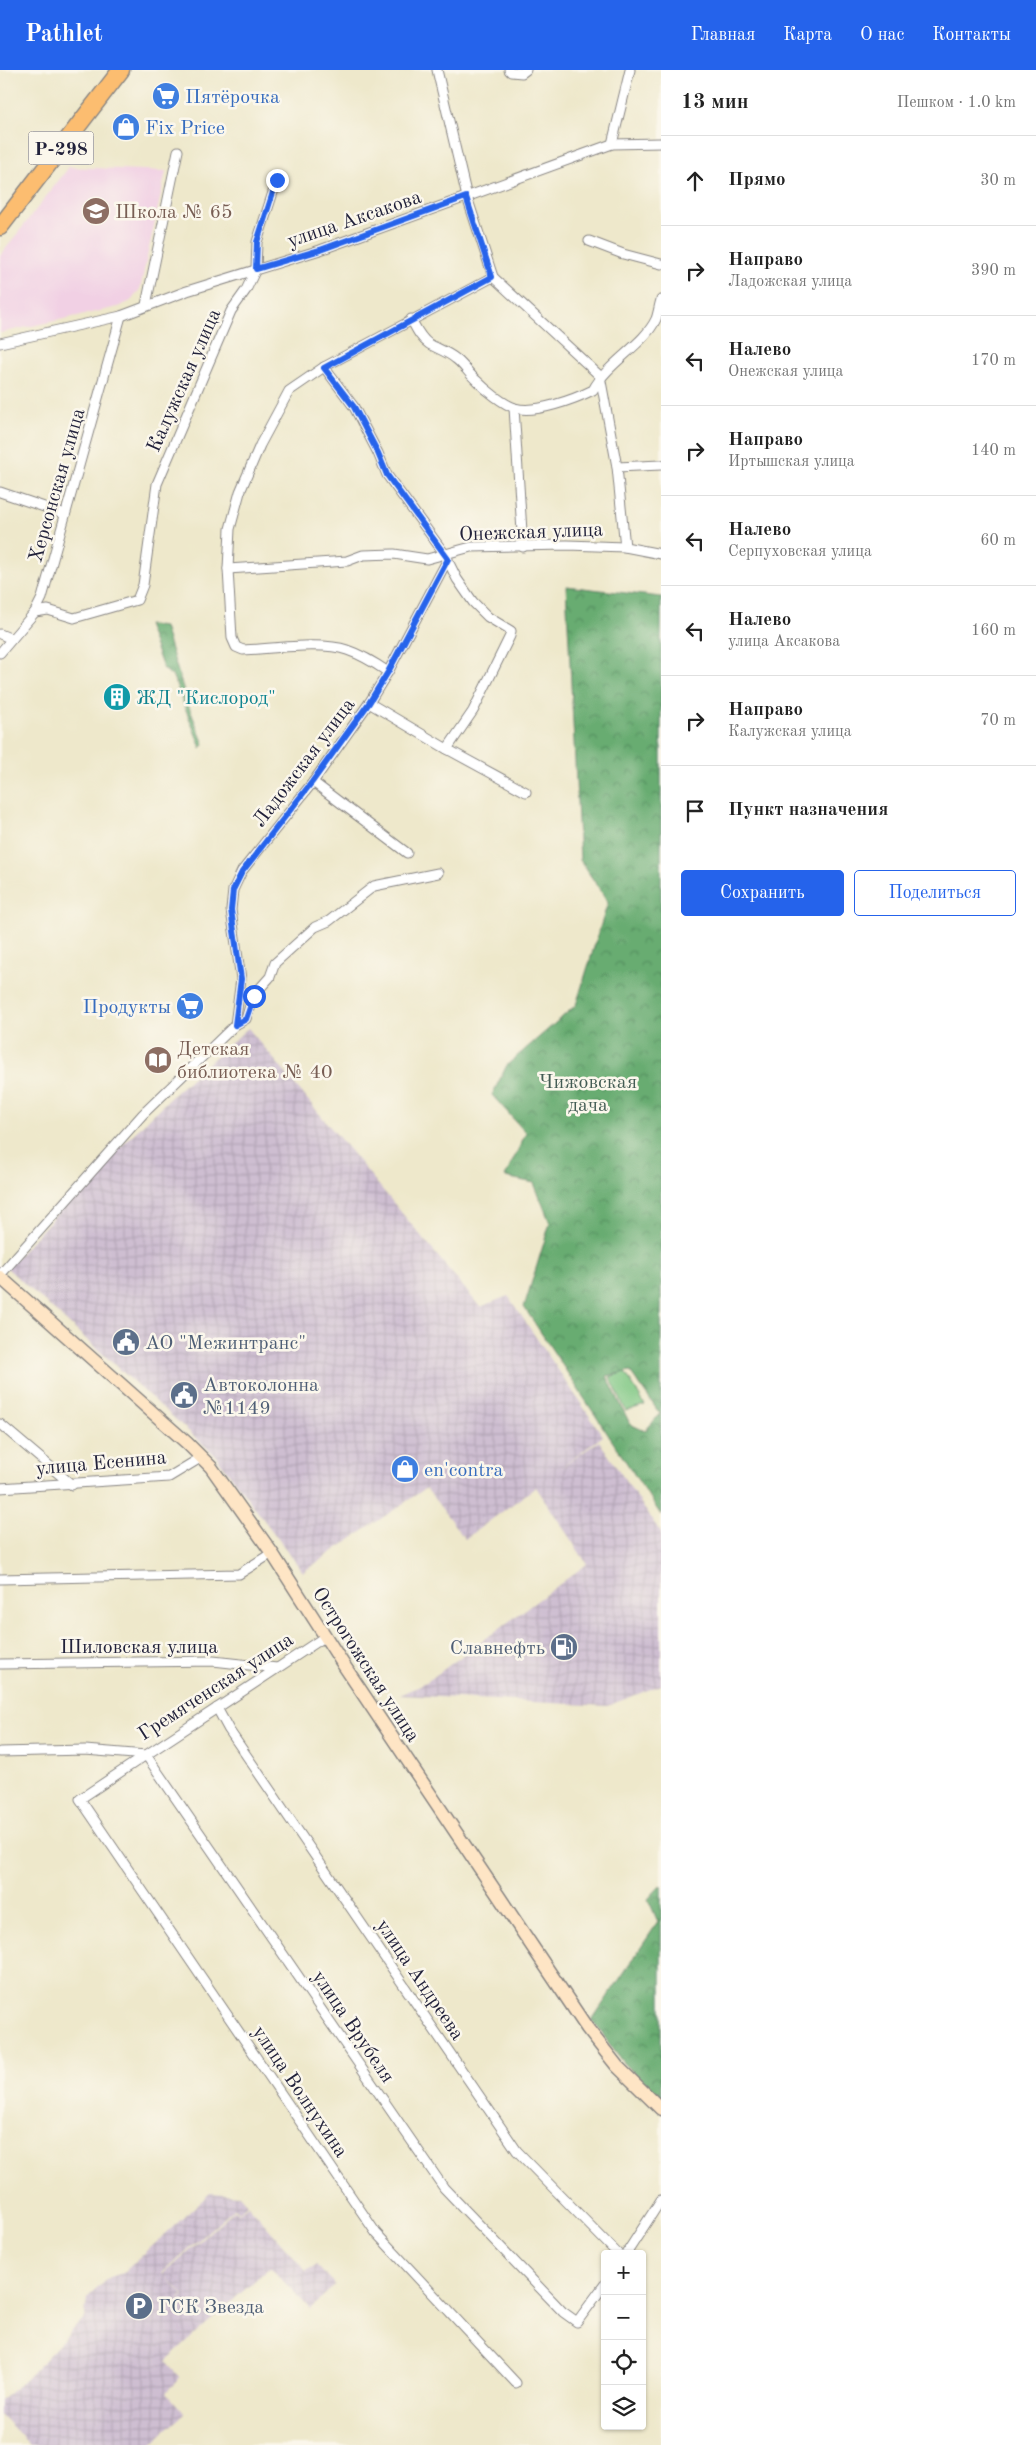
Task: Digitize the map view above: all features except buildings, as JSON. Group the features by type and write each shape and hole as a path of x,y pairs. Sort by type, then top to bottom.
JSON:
{"highway":[{"name":"Р-298","path":"0,227 121,70"}],"street":[{"path":"438,70 466,197 492,277 600,376 617,467 625,547"},
{"path":"509,70 522,73 526,70"},
{"path":"612,144 630,70"},
{"name":"улица Аксакова","path":"0,343 121,316 146,305 320,250 612,144 661,143"},
{"path":"146,305 178,151"},
{"name":"Калужская улица","path":"35,612 48,610 74,618 137,600 143,585 157,484 231,310 246,290 256,269 257,242 277,180"},
{"path":"589,241 623,254 661,264"},
{"path":"388,672 368,658 346,649 324,646 243,650 236,647 232,638 228,569 230,529 240,492 260,445 289,391 324,368 411,319 492,277"},
{"path":"411,319 419,334 429,343 448,352 466,366 476,381 514,408 529,409 550,406 593,390 600,376 658,322 661,300"},
{"name":"Херсонская улица","path":"0,652 35,612 42,598 121,316"},
{"name":"Онежская улица","path":"324,368 354,407 378,453 387,475 446,556 471,547 567,545 625,547 661,554"},
{"path":"514,408 522,547"},
{"path":"617,467 661,465"},
{"path":"0,492 65,514"},
{"path":"228,569 347,561 363,554 394,554 427,559 446,556 457,579 473,602 488,617 508,628 510,636 473,712 447,750"},
{"name":"Ладожская улица","path":"235,1025 241,979 231,910 233,890 242,872 312,782 369,703 388,672 446,556"},
{"path":"0,634 12,639"},
{"path":"369,703 447,750 526,792"},
{"path":"312,782 407,852"},
{"path":"0,1276 137,1120 235,1025 246,1019 254,996 270,977 275,963 315,927 329,921 374,886 438,873"},
{"name":"Острогожская улица","path":"0,1276 202,1457 272,1553 587,2028 617,2066 661,2109"},
{"path":"0,1424 72,1484"},
{"name":"улица Есенина","path":"0,1488 168,1476 202,1457"},
{"path":"0,1579 239,1574 272,1553"},
{"name":"Гремяченская улица","path":"0,1752 85,1750 146,1755 326,1636"},
{"name":"Шиловская улица","path":"0,1664 213,1661 277,1668"},
{"name":"улица Андреева","path":"217,1708 229,1730 517,2151 614,2250"},
{"name":"улица Волнухина","path":"146,1755 80,1799 376,2233 516,2383"},
{"name":"улица Врубеля","path":"146,1755 444,2188 563,2312 577,2322 601,2289"},
{"path":"629,2250 661,2200"}],"shaded area":[{"name":"Школа № 65","path":"69,167 166,171 140,289 131,301 118,307 0,333 0,256"},
{"path":"248,1028 480,1307 508,1296 603,1436 558,1470 599,1441 661,1533 661,1685 607,1706 400,1695 428,1681 587,1564 536,1487 465,1539 426,1488 303,1572 215,1455 7,1268 93,1174 176,1092"},
{"path":"210,2193 239,2195 247,2204 238,2212 234,2208 162,2273 183,2295 140,2337 184,2295 163,2274 234,2210 238,2213 248,2205 306,2271 316,2265 335,2285 310,2309 270,2267 165,2361 180,2378 166,2392 185,2414 150,2445 30,2445 0,2414 0,2400 24,2381 86,2316 87,2298 110,2277 123,2273"}],"green space":[{"name":"Чижовская дача","path":"566,586 661,597 661,1515 524,1307 550,1223 534,1183 505,1177 526,1133 492,1095 507,1065 576,1005 608,902 580,860","holes":["630,1371 660,1414 645,1431 630,1424 607,1376"]},
{"path":"147,625 164,627 189,707 204,744 201,748 173,677 163,668"},
{"path":"625,1372 645,1405 626,1411 610,1377"},
{"path":"661,1885 661,2100 624,2064 592,2020 658,1922 648,1899"}],"place":[{"name":"Пятёрочка","path":"166,96"},
{"name":"Fix Price","path":"126,127"},
{"name":"Школа № 65","path":"96,211"},
{"name":"ЖД \"Кислород\"","path":"117,697"},
{"name":"Продукты","path":"190,1006"},
{"name":"Детская библиотека № 40","path":"158,1060"},
{"name":"АО \"Межинтранс\"","path":"126,1342"},
{"name":"Автоколонна №1149","path":"184,1395"},
{"name":"en'contra","path":"405,1469"},
{"name":"Cлавнефть","path":"564,1647"},
{"name":"ГСК Звезда","path":"139,2306"}],"route":[{"path":"254,996 246,1019 235,1025 241,979 231,910 233,890 242,872 312,782 369,703 388,672 448,559 387,475 378,453 354,407 324,368 411,319 492,277 466,197 320,250 256,269 257,242 277,180"}]}
